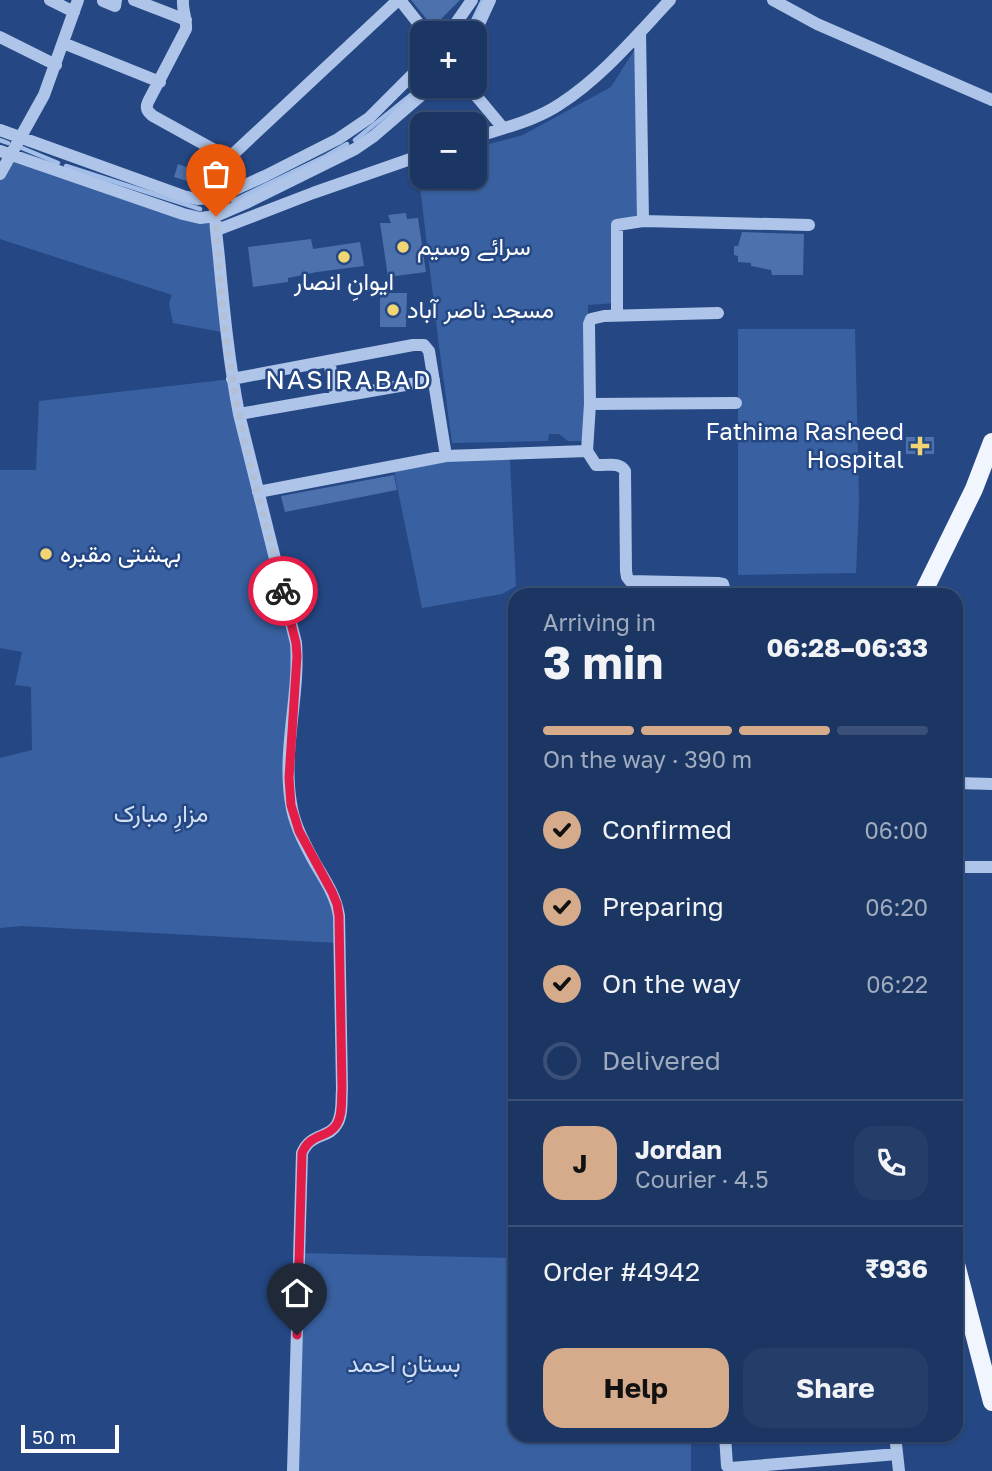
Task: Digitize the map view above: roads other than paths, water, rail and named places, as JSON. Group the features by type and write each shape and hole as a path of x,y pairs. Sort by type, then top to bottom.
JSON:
{"main road":[{"path":"925,588 974,489 992,442"},
{"path":"963,1324 992,1402"}],"street":[{"path":"0,174 6,153 20,137 44,95 76,6 50,0"},
{"path":"134,0 186,20"},
{"path":"183,0 186,29 146,106 153,116 228,161"},
{"path":"293,1471 302,1153 311,1140 332,1130 341,1115 339,916 332,892 299,831 291,805 289,778 296,643 232,379 217,230 216,193 228,161 399,0 416,21"},
{"path":"457,21 472,0"},
{"path":"480,21 490,0"},
{"path":"487,134 558,106 575,94 603,70 670,0"},
{"path":"773,0 817,24 992,100"},
{"path":"639,32 643,221"},
{"path":"0,37 56,65"},
{"path":"63,43 160,82"},
{"path":"0,130 197,199 265,176 346,134 369,118 410,77"},
{"path":"6,153 183,215 200,218 216,216 355,149 418,98"},
{"path":"478,98 503,128"},
{"path":"346,134 355,149"},
{"path":"217,230 410,159"},
{"path":"617,316 617,225 643,221 809,225"},
{"path":"718,313 591,319 587,451 596,465 618,465 625,471 626,571 630,581 718,583 723,584 724,588"},
{"path":"232,379 424,345 429,351 446,456"},
{"path":"329,361 336,397"},
{"path":"239,414 434,380"},
{"path":"590,404 736,403"},
{"path":"258,492 446,456 587,451"},
{"path":"963,783 992,784"},
{"path":"963,867 992,867"},
{"path":"725,1442 726,1462 731,1468 897,1454"},
{"path":"896,1442 899,1471"}],"waterway":[{"path":"473,21 482,2"},
{"path":"355,140 410,96"},
{"path":"0,140 8,143"},
{"path":"233,201 347,144"},
{"path":"22,148 58,163"},
{"path":"66,166 200,209"}],"place":[{"name":"سرائے وسیم","path":"403,247"},
{"name":"ایوانِ انصار","path":"344,257"},
{"name":"مسجد ناصر آباد","path":"393,310"},
{"name":"Fathima Rasheed Hospital","path":"920,446"},
{"name":"بہشتی مقبرہ","path":"46,554"}],"district":[{"name":"NASIRABAD","path":"349,380"}],"park label":[{"name":"مزارِ مبارک","path":"161,814"},
{"name":"بستانِ احمد","path":"404,1364"}]}
